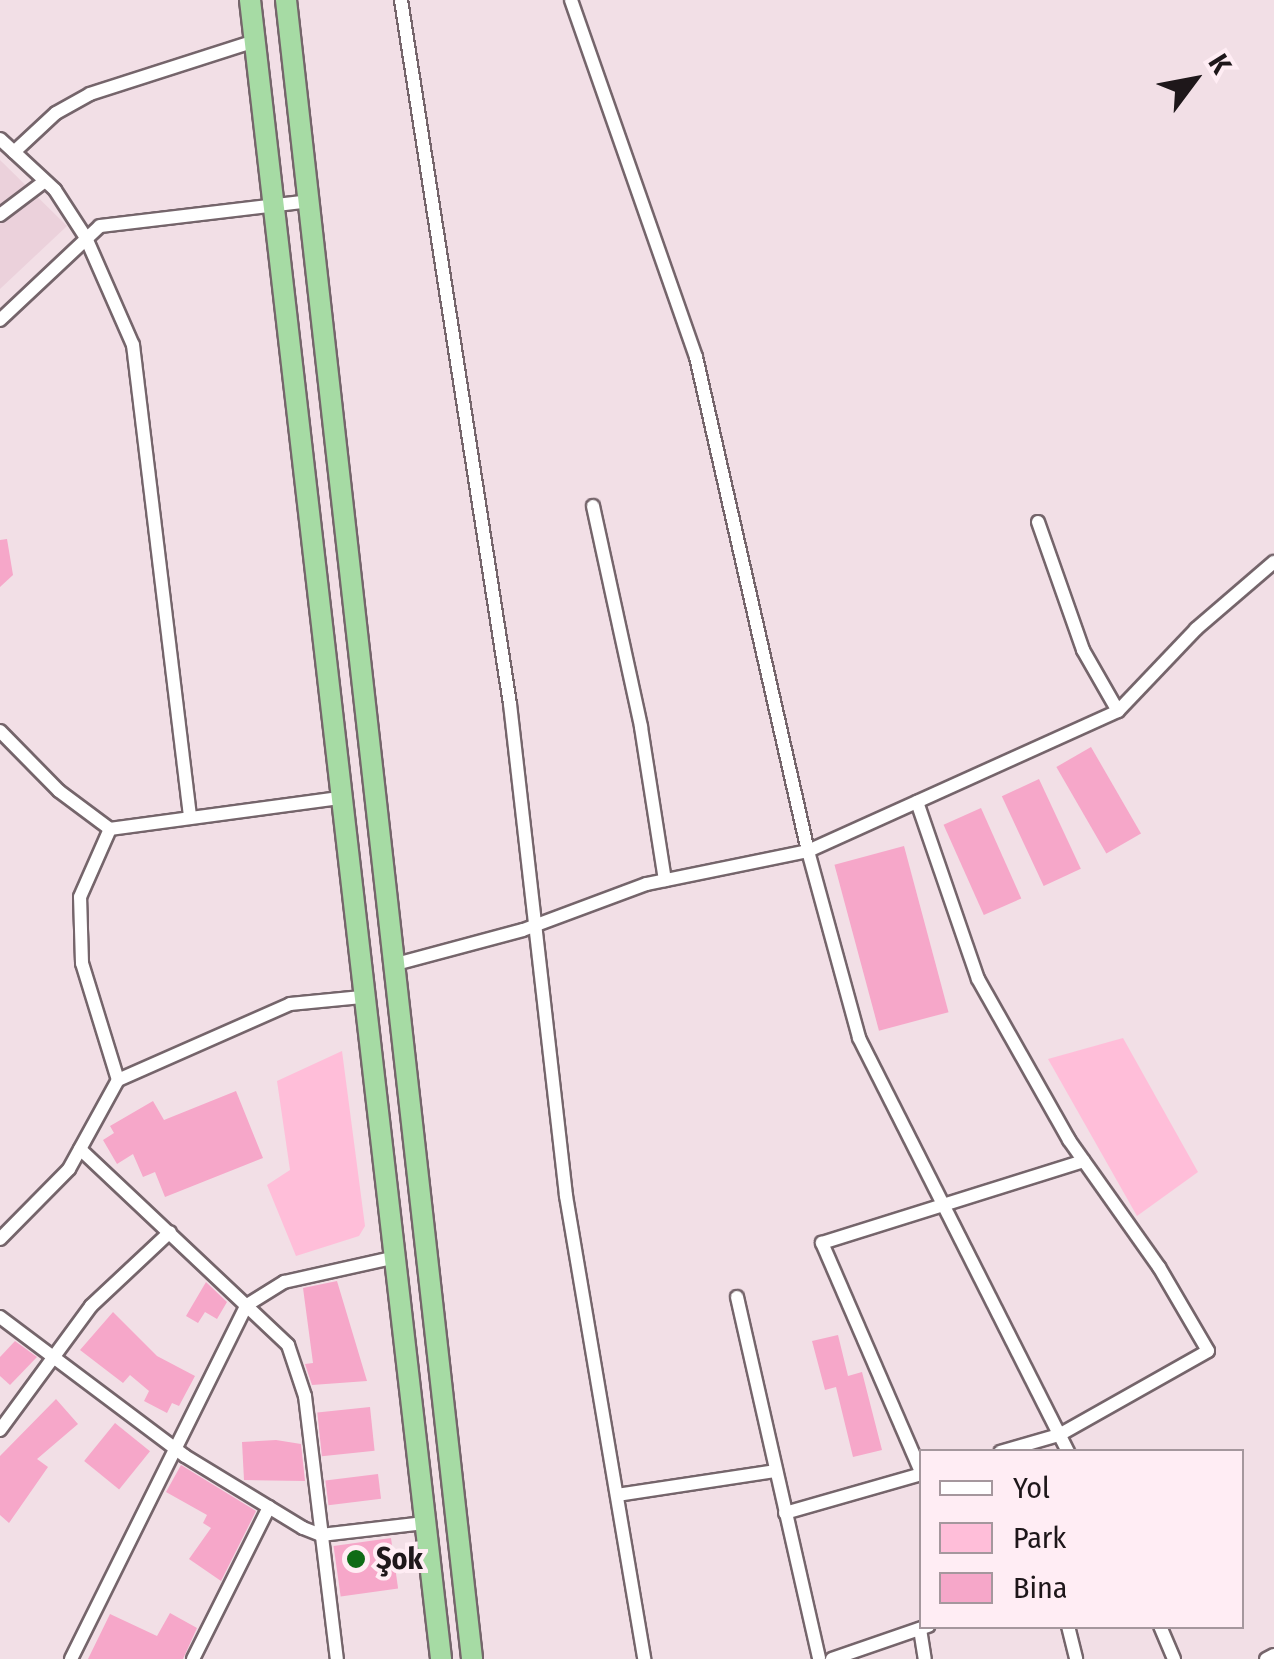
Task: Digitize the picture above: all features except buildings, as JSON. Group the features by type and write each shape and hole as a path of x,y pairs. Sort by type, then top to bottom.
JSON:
{"highway":[{"path":"250,0 440,1659"},
{"path":"286,0 472,1659"}],"street":[{"path":"401,0 510,704 531,927 566,1196 644,1659"},
{"path":"570,0 696,357 808,851 859,1038 1066,1449"},
{"path":"14,152 44,122 90,94 255,42"},
{"path":"0,139 45,181 86,238 133,345 190,814"},
{"path":"0,215 45,181"},
{"path":"0,320 100,226 309,200"},
{"path":"593,506 642,727 665,880"},
{"path":"1038,522 1083,650 1118,711"},
{"path":"396,964 531,927 665,880 808,851 1118,711 1196,629 1274,562"},
{"path":"0,731 59,791 110,829 190,814 339,798"},
{"path":"917,802 978,979 1083,1161 1159,1267 1208,1351 1059,1434 1010,1449"},
{"path":"110,829 80,897 82,963 118,1080"},
{"path":"0,1240 80,1148 118,1080 290,1004 362,997"},
{"path":"80,1148 288,1345 305,1396 336,1659"},
{"path":"919,1467 822,1243 941,1202 1083,1161"},
{"path":"0,1430 92,1306 170,1232"},
{"path":"71,1659 247,1305 284,1282 392,1258"},
{"path":"737,1297 819,1659"},
{"path":"0,1317 175,1448 321,1535 424,1523"},
{"path":"617,1496 776,1471"},
{"path":"786,1513 919,1475"},
{"path":"193,1659 269,1507"},
{"path":"832,1659 921,1629"},
{"path":"924,1629 925,1659"},
{"path":"1069,1629 1076,1659"},
{"path":"1161,1629 1174,1659"},
{"path":"1266,1659 1274,1655"}],"shaded area":[{"path":"0,160 67,226 0,289"}],"green space":[{"path":"1123,1038 1198,1172 1137,1216 1048,1059"},
{"path":"342,1051 365,1226 359,1236 296,1256 267,1185 290,1170 277,1081"}],"place":[{"name":"Şok","path":"356,1559"}]}
